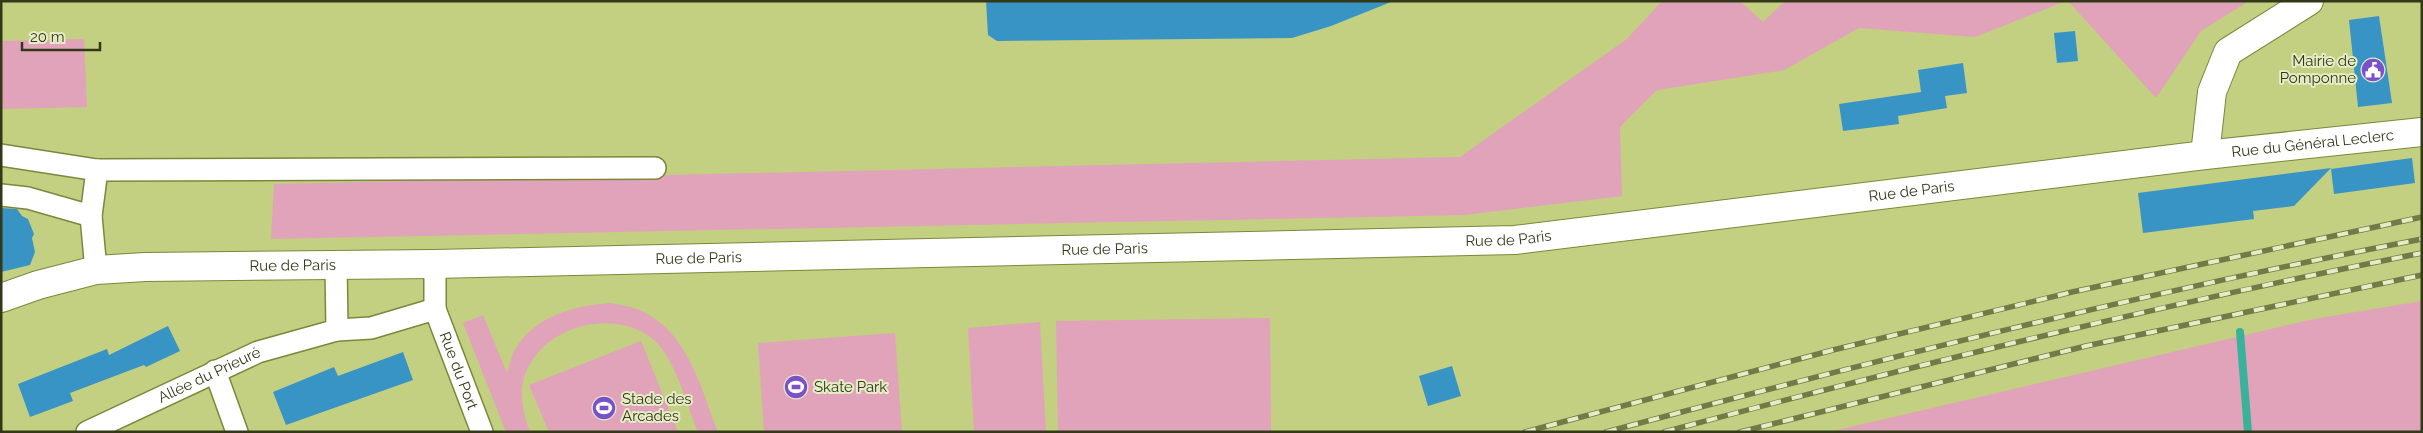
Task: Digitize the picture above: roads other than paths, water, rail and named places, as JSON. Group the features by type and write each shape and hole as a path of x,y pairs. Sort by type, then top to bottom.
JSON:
{"main road":[{"path":"2205,155 2212,92 2228,52 2308,1"},
{"name":"Rue du Général Leclerc","path":"2205,155 2422,132"},
{"name":"Rue de Paris","path":"1,298 38,285 96,270 145,268 435,264 1516,240 2205,155"}],"street":[{"path":"1,155 97,170 656,168"},
{"path":"96,270 91,216 97,170"},
{"path":"1,195 28,198 91,216"},
{"path":"336,264 337,330"},
{"path":"435,264 435,309"},
{"name":"Allée du Prieuré","path":"87,432 258,352 337,330 371,328 435,309"},
{"name":"Rue du Port","path":"435,309 482,432"},
{"path":"215,371 237,432"}],"waterway":[{"path":"2240,332 2248,432"}],"railway":[{"path":"1525,432 1833,350 2072,292 2422,217"},
{"path":"1606,432 2012,328 2216,281 2422,239"},
{"path":"1664,432 2042,336 2327,272 2422,253"},
{"path":"1740,432 2086,346 2422,275"}],"place":[{"name":"Mairie de Pomponne","path":"2373,70"},
{"name":"Skate Park","path":"796,387"},
{"name":"Stade des Arcades","path":"604,408"}]}
